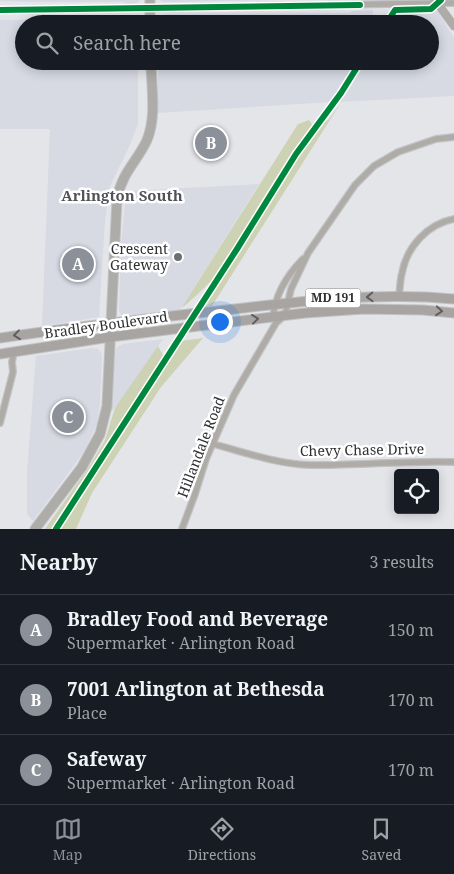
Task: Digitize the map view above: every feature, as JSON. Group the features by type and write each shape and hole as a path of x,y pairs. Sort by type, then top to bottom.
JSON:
{"main road":[{"path":"35,529 82,467 100,434 107,406 117,199 123,179 147,140 151,124 151,70"},
{"name":"Bradley Boulevard","path":"0,338 335,298 399,296 454,299"},
{"name":"Bradley Boulevard","path":"0,354 110,337 274,320 286,315 356,309 423,310 454,313"}],"street":[{"path":"436,2 454,26"},
{"path":"0,10 150,4 454,3"},
{"path":"286,315 292,289 308,254 355,185 374,166 398,152 427,141 454,138"},
{"path":"399,296 402,272 407,256 416,242 423,234 437,224 454,219"},
{"name":"Hillandale Road","path":"182,529 213,444 234,395 274,320 276,304 284,283 290,272 308,254"},
{"path":"0,423 13,372 14,352"},
{"name":"Chevy Chase Drive","path":"213,444 269,460 308,465 428,461 454,462"}],"shaded area":[{"path":"0,0 140,0 136,4 124,5 124,2"},
{"path":"159,0 280,0 164,2"},
{"path":"434,9 438,12 454,38 454,96 337,102 358,70 439,70 439,15 395,15 398,11 429,11"},
{"path":"373,10 373,15 164,15 350,13 352,11"},
{"path":"0,20 15,20 15,70 138,70 138,124 110,186 105,220 99,317 42,326 50,129 0,129"},
{"path":"158,70 352,70 330,102 158,113"},
{"path":"259,184 180,310 126,317 121,315 119,310 121,247 126,191"},
{"path":"163,339 120,402 109,414 116,348 123,344"},
{"path":"92,348 98,349 102,354 100,404 97,424 80,457 33,521 27,514 27,472 36,356"}],"green space":[{"path":"342,101 212,306 202,307 307,141 319,125 329,119"},
{"path":"309,120 313,126 217,276 182,307 298,124"},
{"path":"203,338 161,387 92,493 76,529 58,529 181,341"},
{"path":"158,346 164,357 54,529 45,529 91,464 105,440 115,408"}],"cycle path":[{"path":"392,15 395,10 431,9 441,0"},
{"path":"0,10 360,5"},
{"path":"56,529 237,249 296,154 341,93 355,70"}],"place":[{"name":"7001 Arlington at Bethesda","path":"211,143"},
{"name":"Crescent Gateway","path":"178,257"},
{"name":"Bradley Food and Beverage","path":"78,264"},
{"name":"Safeway","path":"68,417"}],"district":[{"name":"Arlington South","path":"122,196"}]}
